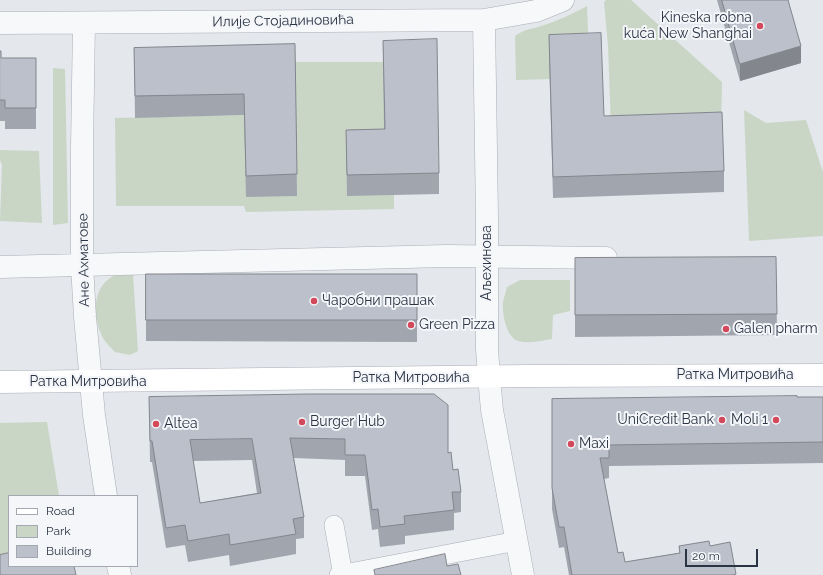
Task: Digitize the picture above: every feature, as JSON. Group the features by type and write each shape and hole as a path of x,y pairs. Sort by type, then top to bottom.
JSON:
{"main road":[{"name":"Ратка Митровића","path":"0,382 823,375"}],"street":[{"name":"Илије Стојадиновића","path":"0,23 484,20 536,11 563,0"},
{"name":"Аљехинова","path":"484,20 486,257 489,377 492,410 524,575"},
{"name":"Ане Ахматове","path":"84,23 82,265 94,415 106,495"},
{"path":"0,267 446,256 626,258"},
{"path":"334,525 342,575"},
{"path":"339,575 517,541"}],"green space":[{"path":"606,0 631,0 722,82 721,128 611,128 608,46 604,2"},
{"path":"587,6 589,55 551,79 516,80 515,36 525,30 559,20"},
{"path":"295,62 383,62 385,150 394,195 394,209 246,212 244,206 116,206 115,118 244,115"},
{"path":"53,68 65,69 68,223 53,225"},
{"path":"744,110 766,123 806,120 823,172 823,236 749,241"},
{"path":"0,150 39,151 42,223 0,221 2,165 0,160"},
{"path":"121,273 133,274 138,351 130,355 115,352 110,347 103,338 97,319 96,309 99,291 104,283 111,277"},
{"path":"520,280 570,280 570,311 553,315 552,339 535,342 522,342 514,339 510,335 503,312 503,300 507,287"},
{"path":"47,422 59,495 8,495 8,567 0,575 0,423"}],"building":[{"path":"722,0 788,0 801,46 740,64"},
{"path":"601,33 604,116 722,112 724,171 553,177 549,35"},
{"path":"437,39 439,173 347,175 346,130 385,129 383,41"},
{"path":"295,44 297,174 246,176 244,94 135,96 134,48"},
{"path":"0,51 1,58 36,58 36,108 5,108 5,100 0,100"},
{"path":"776,257 777,314 575,315 575,258"},
{"path":"146,274 417,274 417,320 146,320"},
{"path":"308,394 434,394 448,405 448,453 451,452 453,470 458,469 461,492 452,492 454,510 404,516 405,524 380,527 378,509 372,510 365,455 345,455 345,439 290,438 304,517 293,519 296,534 230,545 229,534 188,541 185,525 166,528 152,441 150,441 149,397","holes":["252,439 261,493 200,503 190,440"]},
{"path":"823,397 823,442 609,445 609,458 600,458 618,553 623,552 625,562 680,553 679,546 709,541 710,546 730,542 736,574 572,575 564,527 559,527 552,488 552,399"},
{"path":"8,553 8,567 74,567 76,575 0,575 0,555"},
{"path":"445,554 447,566 458,564 461,575 375,575 374,570"}],"place":[{"name":"Kineska robna kuća New Shanghai","path":"760,26"},
{"name":"Чаробни прашак","path":"314,301"},
{"name":"Green Pizza","path":"411,325"},
{"name":"Galen pharm","path":"726,329"},
{"name":"UniCredit Bank","path":"722,420"},
{"name":"Moli 1","path":"776,420"},
{"name":"Burger Hub","path":"302,422"},
{"name":"Altea","path":"156,424"},
{"name":"Maxi","path":"571,444"}]}
